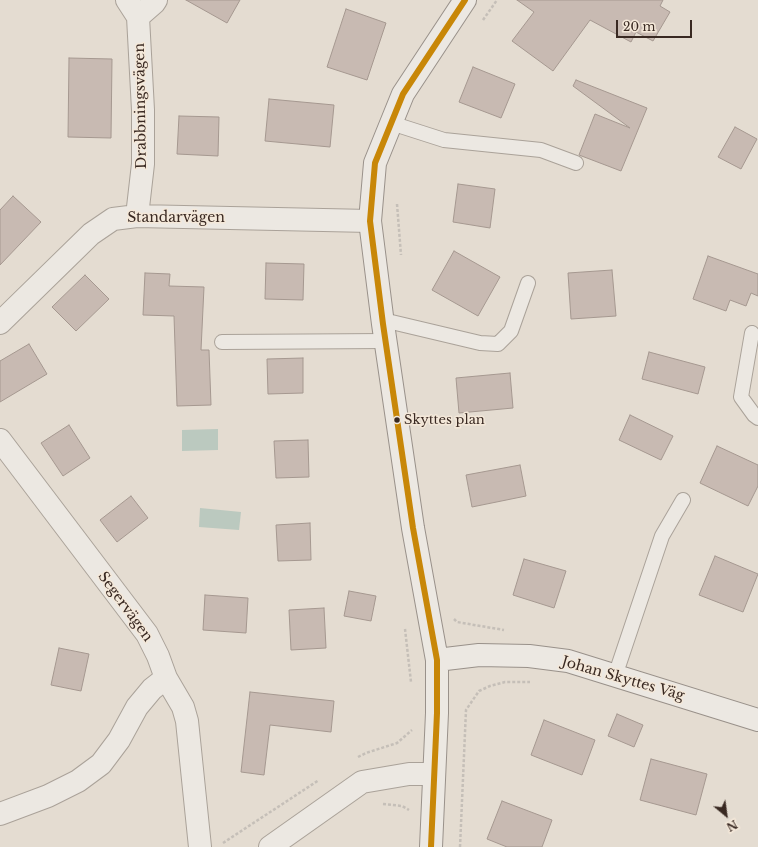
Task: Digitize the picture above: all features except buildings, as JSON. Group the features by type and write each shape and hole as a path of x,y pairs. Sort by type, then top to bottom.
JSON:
{"street":[{"path":"133,9 154,3 156,0"},
{"path":"431,847 437,713 437,660 413,528 370,221 375,163 403,94 465,0"},
{"name":"Drabbningsvägen","path":"133,9 143,110 143,164 138,216"},
{"name":"Standarvägen","path":"0,323 91,234 113,218 138,216 370,221"},
{"name":"Segervägen","path":"0,440 147,634 158,656 166,678 183,707 187,721 208,846"},
{"name":"Johan Skyttes Väg","path":"437,660 479,655 529,656 568,661 758,720"},
{"path":"0,814 48,796 78,781 101,764 119,740 137,707 152,689 166,678"},
{"path":"270,847 362,782 409,774 434,774"}],"lane":[{"path":"391,123 444,140 541,150 576,163"},
{"path":"383,320 480,343 498,344 511,331 528,283"},
{"path":"752,333 741,397 754,416 758,418"},
{"path":"222,342 386,341"},
{"path":"615,676 662,536 682,500"}],"path":[{"path":"452,616 457,622 509,630"},
{"path":"404,623 412,686"},
{"path":"460,847 466,710 479,691 490,686 505,682 536,683"},
{"path":"354,759 366,753 397,743 413,729"},
{"path":"208,846 223,843 322,779"},
{"path":"382,804 402,806 411,812"}],"shaded area":[{"path":"218,429 218,450 182,451 182,430"},
{"path":"200,508 241,512 239,530 199,527"}],"transit line":[{"path":"431,847 437,713 437,660 413,528 383,324 370,221 375,163 403,94 465,0"}],"place":[{"name":"Skyttes plan","path":"397,420"}]}
